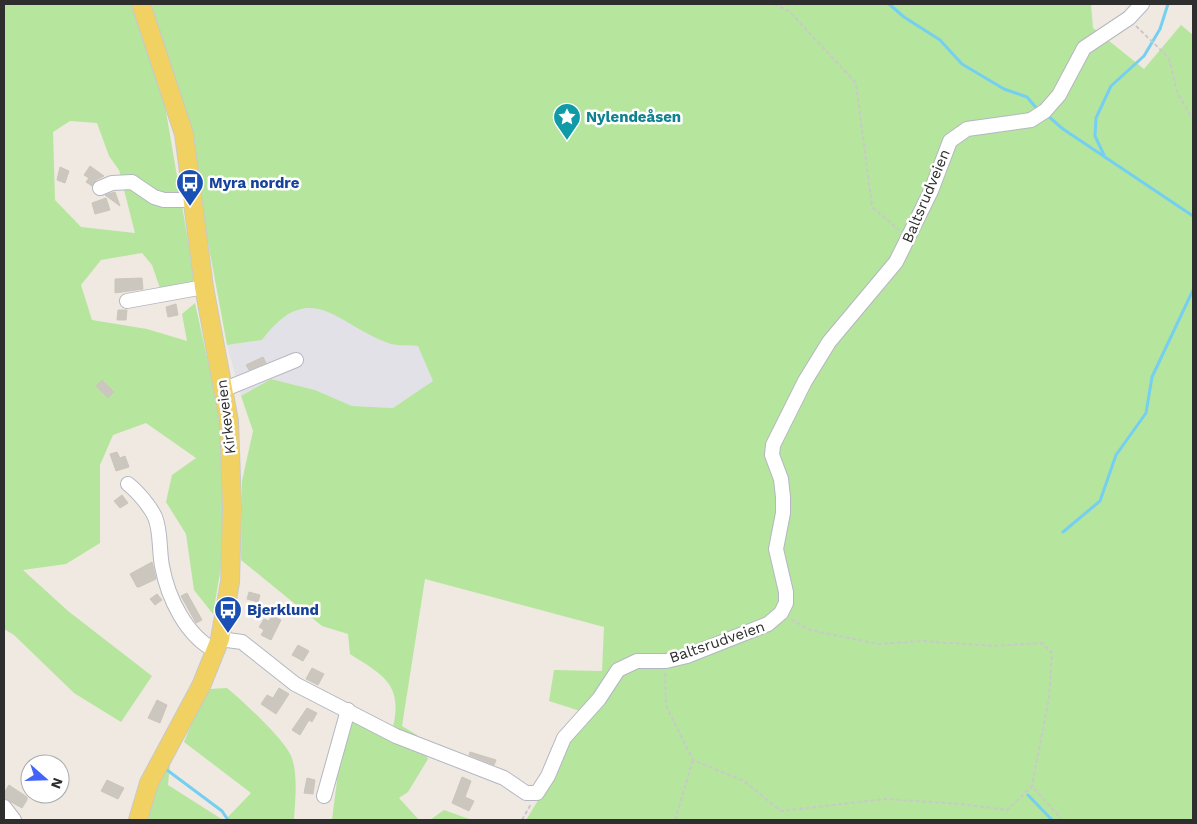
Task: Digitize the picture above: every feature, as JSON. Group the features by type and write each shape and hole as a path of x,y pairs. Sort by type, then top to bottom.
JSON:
{"main road":[{"name":"Kirkeveien","path":"138,820 144,795 155,769 190,709 218,645 228,600 231,553 231,442 225,390 204,287 184,134 141,4"}],"lane":[{"name":"Baltsrudveien","path":"537,793 548,776 564,738 598,699 618,670 637,661 666,661 687,656 768,624 781,613 786,602 786,592 776,550 783,514 783,497 780,479 772,455 772,445 819,357 844,322 896,262 931,191 945,151 952,138 973,128 1036,118 1054,102 1084,48 1129,18 1142,4"},
{"path":"100,188 112,183 132,182 145,193 159,199 193,200"},
{"path":"127,301 204,287"},
{"path":"225,390 296,360"},
{"path":"128,484 155,518 162,568 173,600 186,624 198,640 218,645 242,642 295,684 396,736 504,778 526,793 537,793"},
{"path":"324,796 348,710"},
{"path":"4,807 14,820"}],"path":[{"path":"774,4 789,11 856,83 872,207 908,238"},
{"path":"1129,18 1169,58 1177,92 1193,119"},
{"path":"666,661 666,706 693,760 744,781 781,811 886,799 961,804 1008,810 1032,786 1049,698 1052,653 1042,643 994,646 922,641 878,644 810,630 781,613"},
{"path":"675,820 693,760"},
{"path":"1032,786 1062,820"},
{"path":"522,820 537,793"}],"shaded area":[{"path":"299,307 322,308 392,344 418,346 434,381 393,408 352,406 315,390 271,379 241,396 227,345 262,340 273,325"}],"green space":[{"path":"4,4 132,4 163,94 195,282 161,291 152,265 142,253 101,260 81,285 92,320 147,329 187,341 182,314 195,303 223,430 224,490 221,567 213,614 194,590 186,534 166,502 172,475 196,458 146,423 113,435 100,465 100,543 66,564 23,570 68,611 152,676 121,722 74,693 14,635 4,629","holes":["70,121 97,123 109,156 119,170 135,233 81,227 55,200 53,132"]},
{"path":"151,4 1091,4 1093,28 1144,69 1181,25 1193,35 1193,820 526,820 545,789 580,711 549,701 554,670 602,671 604,627 425,579 402,726 417,735 428,759 408,792 399,798 419,820 332,820 337,781 325,764 344,712 393,727 395,700 388,682 372,668 350,654 348,634 322,626 241,560 242,481 253,431 241,396 271,379 315,390 352,406 393,408 433,381 418,346 391,344 325,311 310,308 295,311 279,321 262,340 227,345 205,226"},
{"path":"227,688 269,728 289,752 295,776 294,820 225,820 251,793 184,742 200,703 209,689"},
{"path":"170,763 168,785 223,820 143,820 155,784"},
{"path":"444,810 472,820 430,820"}],"building":[{"path":"90,166 104,176 96,180 92,186 86,182 89,178 84,175"},
{"path":"60,167 69,171 65,183 57,180"},
{"path":"115,192 120,206 105,195"},
{"path":"106,198 110,210 95,214 92,203"},
{"path":"142,278 143,289 115,293 115,279"},
{"path":"176,304 178,315 168,317 166,307"},
{"path":"118,310 127,310 126,320 117,320"},
{"path":"263,357 266,363 249,370 246,365"},
{"path":"102,380 114,392 108,398 96,386"},
{"path":"117,452 120,458 125,456 129,467 116,471 110,454"},
{"path":"122,495 128,503 120,508 114,501"},
{"path":"152,562 156,579 137,587 130,574"},
{"path":"249,592 260,595 258,602 247,599"},
{"path":"187,593 202,620 196,623 181,596"},
{"path":"157,594 162,600 155,605 150,599"},
{"path":"272,615 281,620 271,640 261,635 264,630 259,627 264,619 269,621"},
{"path":"298,645 309,651 303,661 292,655"},
{"path":"312,668 324,674 318,685 306,679"},
{"path":"279,688 289,694 276,714 261,704 267,695 273,698"},
{"path":"157,700 167,705 160,723 148,718"},
{"path":"307,708 317,713 312,722 309,720 300,735 292,730"},
{"path":"470,752 496,760 494,765 469,755"},
{"path":"462,777 471,781 465,797 474,801 469,811 452,803"},
{"path":"307,778 315,780 313,794 304,793"},
{"path":"107,780 124,788 118,799 101,791"},
{"path":"9,785 20,792 20,804 24,804 22,808 4,798 4,793"}],"waterway":[{"path":"889,4 904,17 940,40 962,64 1004,89 1027,97 1038,110"},
{"path":"1104,155 1095,136 1096,118 1111,86 1144,56 1160,29 1168,4"},
{"path":"1048,116 1063,129 1193,216"},
{"path":"1063,532 1100,501 1116,455 1146,413 1152,377 1193,290"},
{"path":"167,770 222,811 228,820"},
{"path":"1028,795 1052,820"}],"place":[{"name":"Nylendeåsen","path":"567,141"},
{"name":"Myra nordre","path":"190,207"},
{"name":"Bjerklund","path":"228,634"}]}
